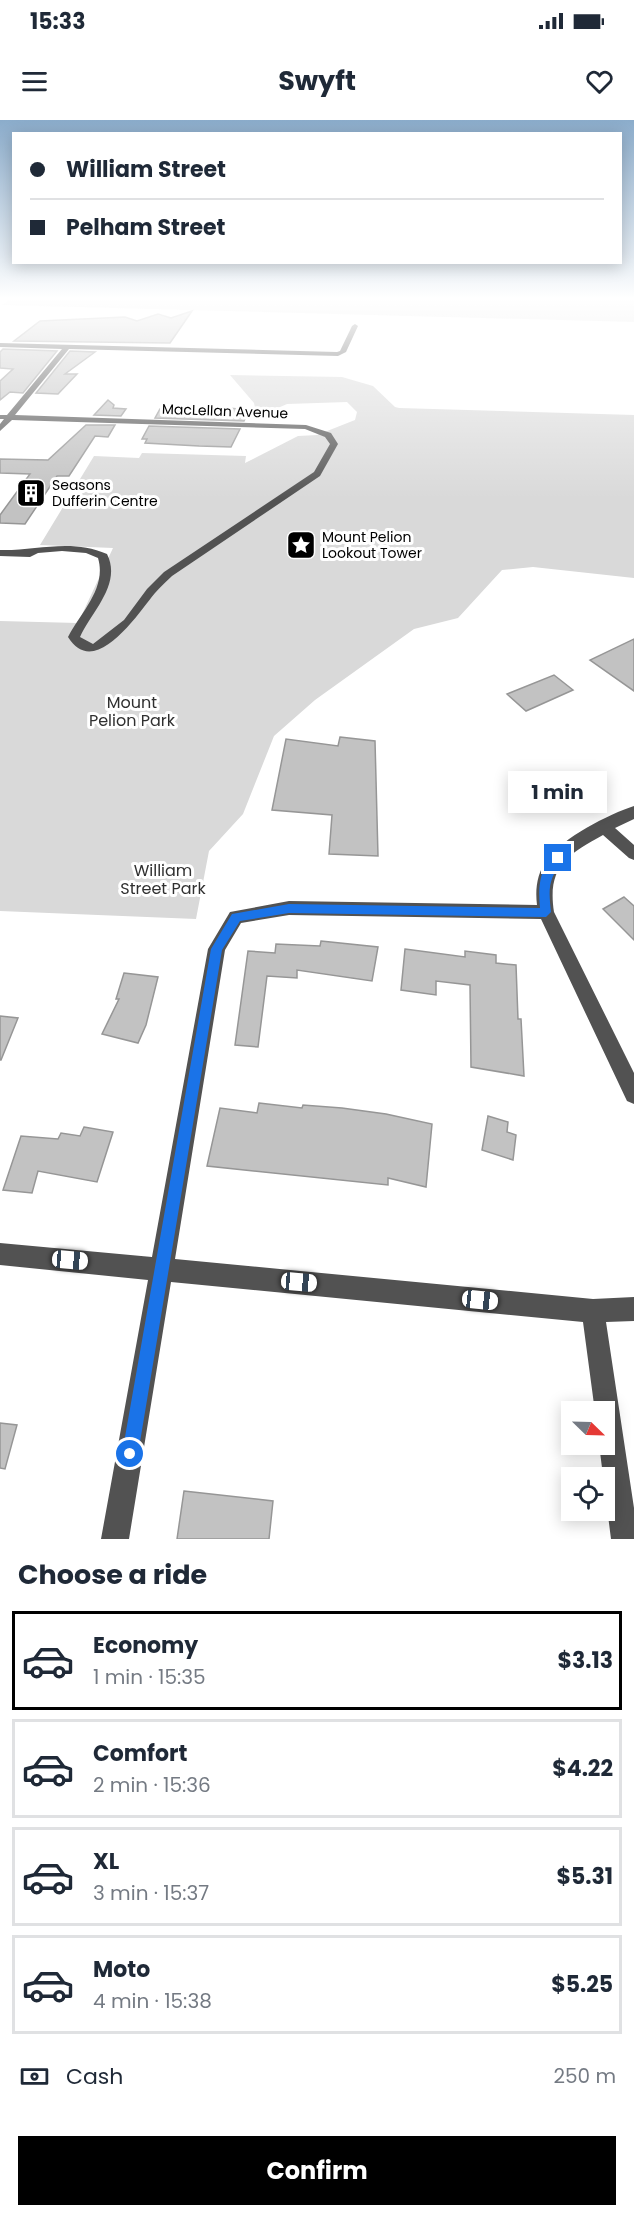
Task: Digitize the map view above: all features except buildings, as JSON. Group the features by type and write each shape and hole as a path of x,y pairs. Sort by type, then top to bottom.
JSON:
{"street":[{"path":"0,429 51,366"},
{"name":"MacLellan Avenue","path":"0,417 306,427 328,435 334,444 317,474 168,574 151,591 128,622 92,648 80,643 74,637 99,594 106,571 102,556 87,550 36,549 20,554"},
{"path":"0,553 61,555"},
{"path":"634,812 604,827 565,852 547,873 544,894 546,912 634,1094"},
{"path":"604,827 634,855"},
{"path":"115,1539 217,949 236,917 289,908 546,912"},
{"path":"0,1254 593,1311 634,1309"},
{"path":"593,1311 625,1539"}],"green space":[{"name":"Mount Pelion Park","path":"230,375 342,377 373,386 395,407 399,408 634,415 634,578 533,567 502,570 458,618 414,629 315,700 274,736 243,814 209,851 196,919 0,911 0,621 78,623 113,548 40,545 94,456 139,458 142,453 246,456 245,463 298,436 317,435 355,420 357,412 347,402 287,404 257,417 254,403"}],"place":[{"name":"Seasons Dufferin Centre","path":"31,493"},
{"name":"Mount Pelion Lookout Tower","path":"301,545"}],"route":[{"path":"130,1454 217,949 236,917 289,908 546,912 544,894 547,873 558,858"}],"park label":[{"name":"William Street Park","path":"163,879"}]}
